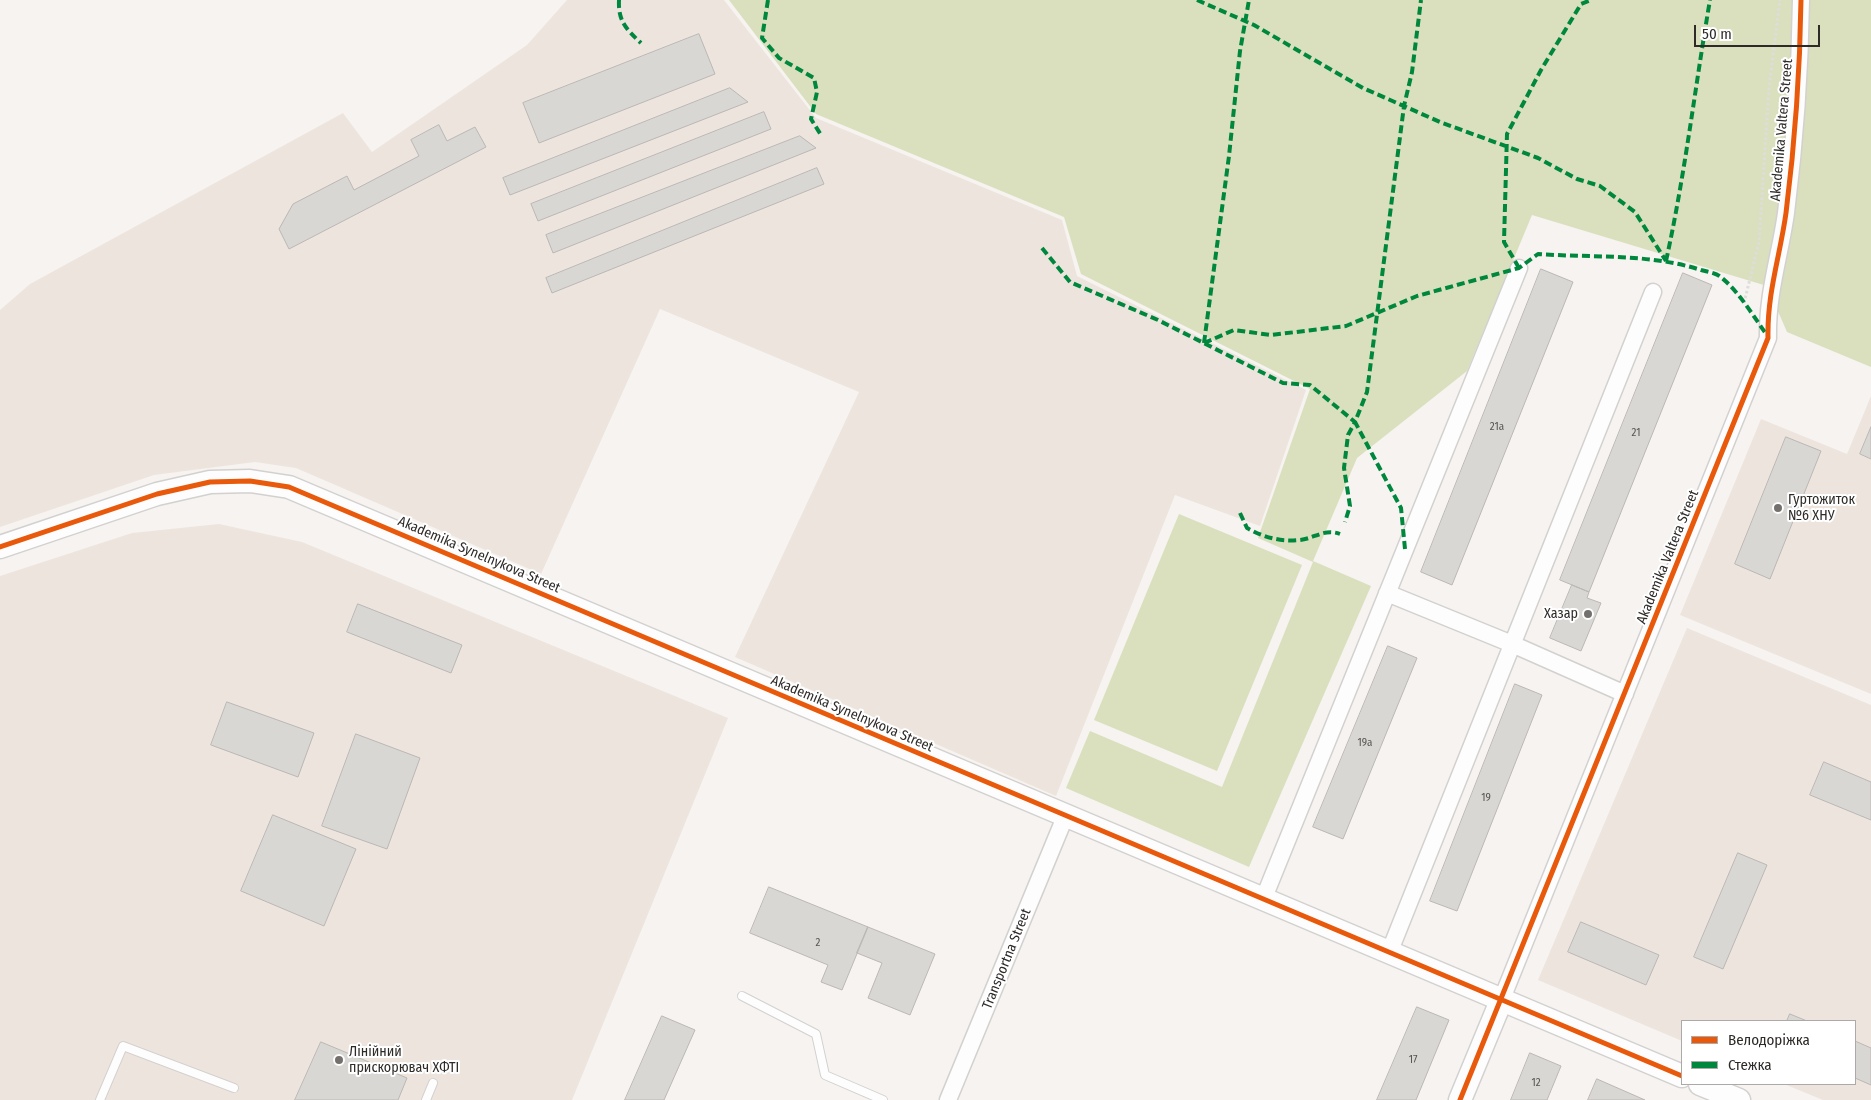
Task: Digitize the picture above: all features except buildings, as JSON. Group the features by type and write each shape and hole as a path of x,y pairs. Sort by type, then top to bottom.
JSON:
{"street":[{"name":"Akademika Valtera Street","path":"1460,1100 1768,338 1767,311 1786,215 1800,85 1802,0"},
{"path":"1263,900 1519,268"},
{"path":"1389,953 1653,292"},
{"name":"Akademika Synelnykova Street","path":"0,547 157,494 210,482 250,481 289,488 1681,1076"},
{"path":"1387,593 1512,644 1625,694"},
{"name":"Transportna Street","path":"948,1100 1065,817"},
{"path":"1702,1085 1739,1100"}],"lane":[{"path":"742,996 816,1034 825,1075 883,1100"},
{"path":"100,1100 123,1046 234,1088"},
{"path":"426,1100 433,1083"}],"path":[{"path":"1744,303 1760,242 1769,88 1780,0"}],"shaded area":[{"path":"567,0 724,0 816,118 1062,220 1077,276 1306,390 1260,526 1175,495 1056,796 735,657 859,392 660,309 541,574 296,468 255,462 154,475 0,527 0,310 30,284 343,113 372,152 527,45"},
{"path":"1871,396 1871,694 1680,615 1761,419 1847,454"},
{"path":"219,524 302,542 728,718 572,1100 0,1100 0,576 132,533"},
{"path":"1687,628 1871,705 1871,1100 1823,1100 1786,1085 1856,1085 1856,1020 1681,1020 1681,1041 1538,980"}],"green space":[{"path":"729,0 1871,0 1871,367 1787,332 1767,286 1532,215 1467,371 1357,458 1313,561 1371,586 1249,867 1066,788 1090,731 1222,787 1313,562 1258,538 1310,389 1081,274 1064,217 816,114"},
{"path":"1179,514 1302,565 1217,771 1094,720"}],"marked path":[{"path":"619,0 620,14 624,24 641,43"},
{"path":"768,0 762,38 779,58 814,78 817,92 811,119 821,135"},
{"path":"1197,0 1254,25 1363,88 1440,122 1538,158 1577,179 1600,186 1635,212 1666,261"},
{"path":"1204,343 1229,156 1240,51 1249,0"},
{"path":"1405,549 1401,508 1355,422 1367,392 1404,106 1412,72 1421,0"},
{"path":"1519,268 1504,242 1507,134 1541,70 1581,4 1591,0"},
{"path":"1666,261 1684,164 1710,0"},
{"path":"1042,248 1070,282 1158,320 1283,383 1310,385 1355,422 1348,435 1344,468 1350,506 1345,522"},
{"path":"1204,343 1234,330 1271,335 1346,326 1417,296 1519,268 1538,254 1620,257 1661,261 1715,274 1720,276 1735,291 1767,335"},
{"path":"1240,513 1247,528 1272,538 1292,540 1304,539 1329,532 1340,534"}],"cycle path":[{"path":"1460,1100 1768,338 1768,321 1774,275 1786,213 1792,160 1801,0"},
{"path":"0,547 157,494 210,482 250,481 289,487 1681,1076"}],"place":[{"name":"Гуртожиток №6 ХНУ","path":"1778,508"},
{"name":"Хазар","path":"1588,614"},
{"name":"Лінійний прискорювач ХФТІ","path":"339,1060"}]}
